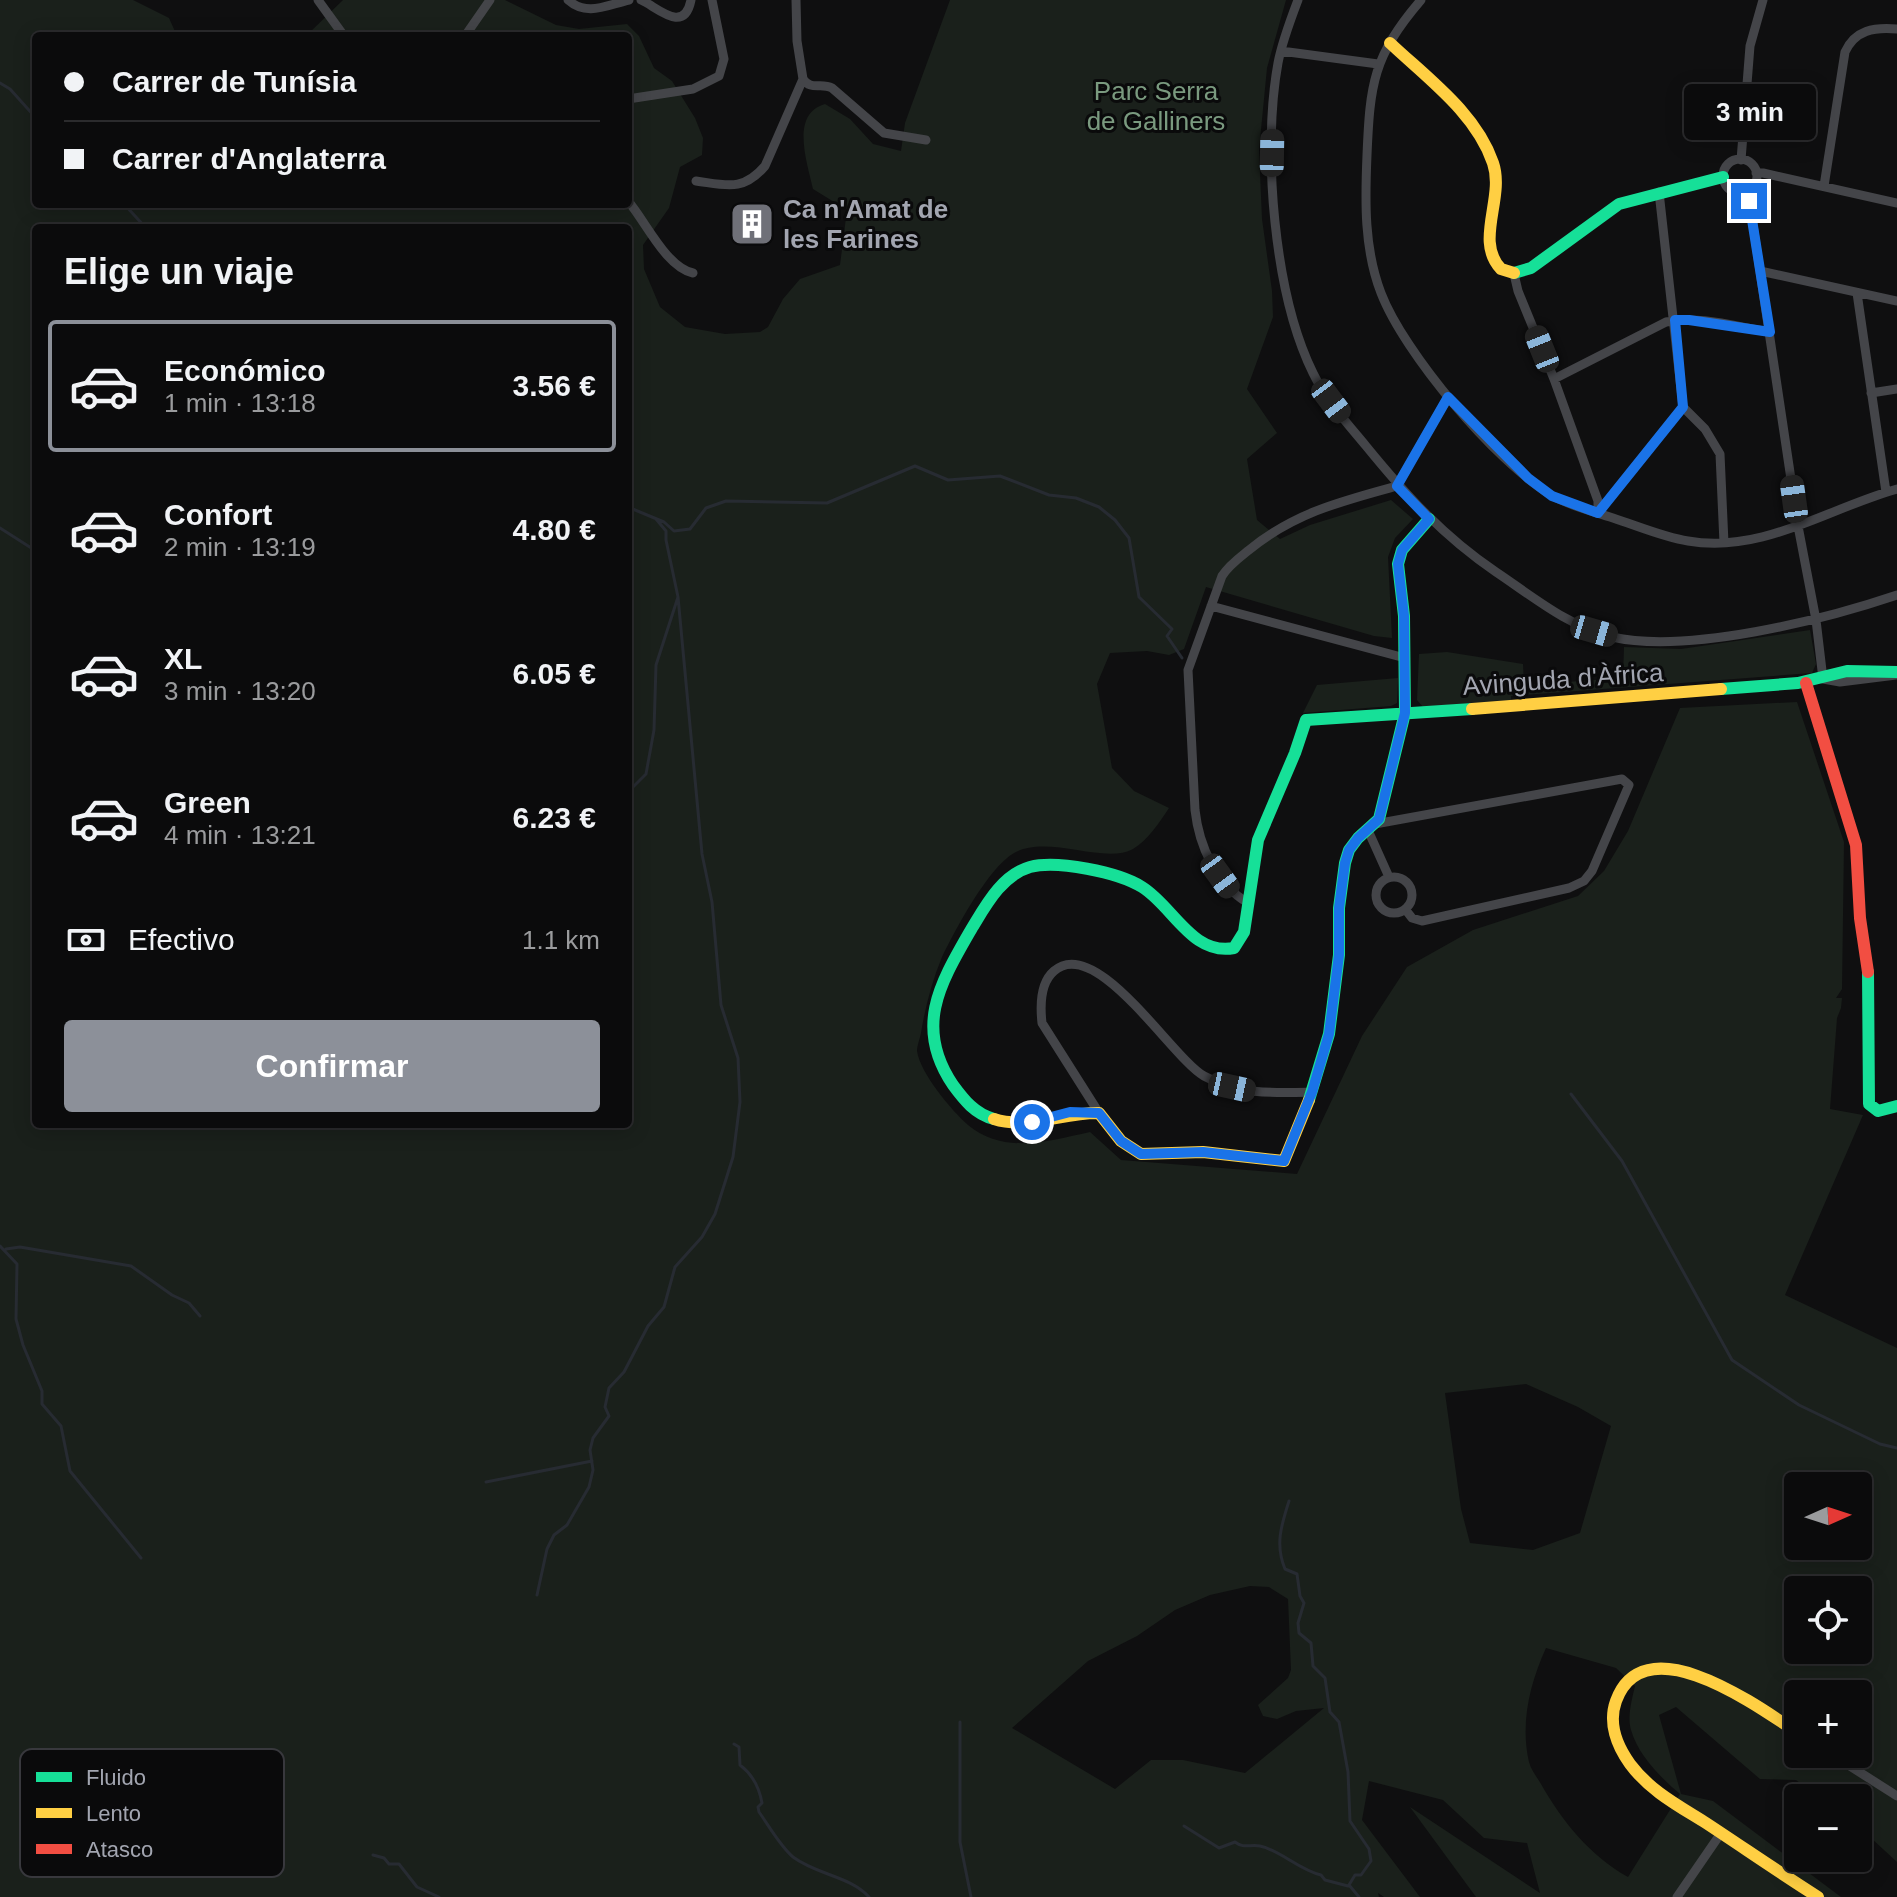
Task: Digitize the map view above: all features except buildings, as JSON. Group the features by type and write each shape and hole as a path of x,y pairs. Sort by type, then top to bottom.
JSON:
{"street":[{"path":"318,0 341,32"},
{"path":"468,32 490,0"},
{"path":"568,0 582,9 591,10 629,0"},
{"path":"641,0 672,17 682,15 691,0"},
{"path":"632,98 693,89 719,76 724,59 712,0"},
{"path":"796,0 797,41 803,79 807,85 832,88 884,133 926,140"},
{"path":"1298,0 1281,51 1275,85 1271,170 1282,269 1296,324 1320,386 1397,486 1429,519 1464,550 1550,609 1579,625 1614,637 1660,641 1711,637 1816,620 1897,595"},
{"path":"1421,0 1378,64 1370,98 1366,222 1381,293 1406,341 1448,397 1528,478 1552,496 1671,537 1724,543 1745,541 1798,526 1897,489"},
{"path":"1741,160 1750,46 1763,0"},
{"path":"1824,186 1842,66 1849,43 1855,36 1870,30 1897,29"},
{"path":"1390,43 1467,118 1489,148 1496,168 1497,191 1490,233 1492,253 1500,268 1507,273 1514,274 1541,261 1619,204 1723,177"},
{"path":"1281,51 1378,64"},
{"path":"696,181 739,186 756,176 773,151 803,79"},
{"path":"1741,160 1751,164 1756,173 1755,184 1748,191 1734,192 1724,183 1723,177 1730,162 1741,160"},
{"path":"1756,173 1897,203"},
{"path":"1748,191 1823,679"},
{"path":"1659,192 1683,407 1711,438 1720,454 1724,543"},
{"path":"632,206 661,248 682,271 693,273"},
{"path":"1760,271 1897,301"},
{"path":"1514,274 1598,501 1598,513"},
{"path":"1857,293 1886,492"},
{"path":"1554,379 1675,320 1770,332"},
{"path":"1871,393 1897,389"},
{"path":"1099,1113 1070,1112 1022,1124 987,1117 965,1101 938,1058 932,1031 938,991 945,975 991,898 1007,880 1034,866 1060,866 1135,882 1150,891 1203,944 1223,950 1234,948 1241,940 1248,903 1230,890 1220,876 1202,844 1196,821 1188,670 1211,606 1228,567 1279,527 1291,520 1397,486 1448,397"},
{"path":"1598,513 1683,407"},
{"path":"1312,1092 1263,1093 1232,1087 1206,1077 1188,1064 1105,977 1080,965 1065,965 1050,975 1045,985 1042,1023 1099,1113 1121,1141 1141,1154 1203,1152 1284,1161 1312,1092 1329,1034 1339,955 1339,908 1345,863 1349,850 1379,819 1405,713 1404,616 1398,564 1402,550 1429,519"},
{"path":"1211,606 1405,658"},
{"name":"Avinguda d'Àfrica","path":"1248,903 1258,840 1306,720 1806,683 1833,673 1880,670 1897,673"},
{"path":"1806,683 1856,845 1860,918 1868,968 1868,1096 1873,1109 1882,1111 1897,1106"},
{"path":"1371,826 1622,779 1629,785 1600,854 1584,881 1569,888 1432,919 1412,918 1405,909"},
{"path":"1371,826 1389,877"},
{"path":"1389,877 1396,877 1408,884 1412,897 1405,909 1392,913 1379,906 1375,893 1389,877"},
{"path":"1784,1724 1732,1690 1692,1673 1652,1670 1636,1677 1621,1691 1615,1705 1613,1725 1626,1757 1650,1786 1818,1897"},
{"path":"1853,1768 1897,1796"},
{"path":"1677,1897 1721,1833"}],"green space":[{"name":"Parc Serra de Galliners","path":"0,0 133,0 169,18 175,32 32,32 32,208 632,208 632,32 310,32 343,0 505,0 556,25 579,29 627,24 639,36 654,68 672,81 695,118 703,138 702,155 680,167 669,208 643,245 644,269 660,307 685,327 725,334 760,332 768,327 783,299 800,279 840,265 847,210 813,189 804,140 808,118 814,109 825,104 850,119 873,144 901,151 905,123 950,0 1286,0 1267,68 1259,150 1262,219 1273,317 1247,389 1277,433 1247,459 1257,520 1280,539 1310,525 1391,500 1413,519 1395,538 1388,557 1392,638 1374,636 1206,587 1184,649 1169,655 1147,651 1110,653 1097,684 1112,768 1134,791 1169,808 1144,841 1121,853 1028,848 1004,861 973,900 942,957 917,1049 919,1060 938,1091 961,1119 997,1140 1043,1142 1090,1132 1121,1160 1297,1174 1362,1036 1407,967 1473,930 1578,896 1604,871 1628,831 1680,708 1797,702 1844,842 1842,989 1836,998 1842,998 1837,1018 1830,1109 1863,1115 1785,1295 1897,1348 1897,1862 1872,1839 1872,1784 1802,1784 1796,1780 1760,1779 1676,1707 1659,1715 1681,1794 1713,1801 1784,1854 1784,1872 1808,1872 1841,1897 1476,1897 1410,1807 1540,1893 1527,1843 1484,1838 1443,1800 1369,1781 1362,1820 1420,1897 1384,1897 1378,1893 1379,1897 0,1897","holes":["1526,1384 1578,1407 1611,1426 1580,1533 1533,1550 1470,1543 1461,1509 1445,1393","1250,1586 1269,1587 1288,1599 1291,1670 1288,1678 1258,1705 1263,1716 1277,1719 1296,1711 1324,1708 1245,1773 1183,1760 1151,1760 1115,1789 1012,1728 1088,1661 1137,1636 1175,1610 1210,1595","1546,1648 1616,1668 1635,1686 1630,1708 1634,1739 1651,1765 1680,1794 1628,1877 1589,1848 1558,1811 1531,1768 1526,1747 1528,1704"]},
{"path":"1810,630 1816,664 1812,673 1511,696 1511,700 1423,707 1417,700 1419,654 1447,652 1523,664 1524,685 1623,678 1624,647 1681,649"},
{"path":"1398,678 1397,703 1391,706 1303,713 1317,685"}],"waterway":[{"path":"0,83 10,89 32,114"},
{"path":"128,208 142,224"},
{"path":"632,509 664,522 674,531 690,529 706,508 726,501 827,503 915,466 948,480 1000,476 1049,495 1076,498 1099,507 1115,520 1129,538 1139,597 1172,629 1167,636 1182,658"},
{"path":"632,788 646,774 654,730 656,665 678,597 666,531 656,519"},
{"path":"0,528 32,548"},
{"path":"537,1595 547,1549 554,1535 567,1525 589,1487 593,1470 590,1450 593,1438 609,1416 605,1407 609,1388 624,1372 648,1326 664,1307 675,1267 702,1237 715,1214 733,1157 740,1102 738,1058 721,1005 712,902 702,854 678,597"},
{"path":"1571,1094 1622,1161 1732,1360 1799,1405 1880,1444 1897,1448"},
{"path":"0,1246 17,1264 16,1319 42,1391 42,1404 61,1426 70,1471 141,1558"},
{"path":"6,1249 20,1247 131,1266 189,1303 200,1316"},
{"path":"486,1482 592,1461"},
{"path":"1289,1501 1280,1535 1280,1552 1285,1569 1297,1574 1304,1603 1298,1623 1299,1633 1311,1643 1313,1666 1325,1678 1330,1712 1339,1722 1348,1772 1350,1821 1369,1849 1371,1861 1349,1885 1359,1897"},
{"path":"960,1722 960,1842 971,1897"},
{"path":"734,1744 739,1747 740,1765 759,1791 762,1803 758,1807 759,1812 784,1847 802,1863 852,1884 869,1897"},
{"path":"1184,1826 1219,1848 1235,1842 1267,1848 1321,1875 1325,1880 1348,1886"},
{"path":"373,1855 384,1858 389,1864 399,1864 417,1887 439,1897"}],"traffic: fast":[{"path":"1514,273 1531,268 1619,204 1723,177"},
{"path":"1309,1100 1329,1034 1339,955 1339,908 1345,863 1349,850 1358,838 1379,819 1405,713 1404,616 1398,564 1402,550 1429,519"},
{"path":"1721,689 1798,683 1847,671 1897,672"},
{"path":"994,1119 976,1110 953,1085 941,1064 933,1024 936,1005 950,967 989,901 1011,877 1030,867 1042,865 1087,869 1118,877 1153,895 1184,928 1206,945 1234,948 1244,932 1258,840 1306,720 1472,709"},
{"path":"1868,972 1869,1104 1878,1111 1897,1106"}],"traffic: slow":[{"path":"1390,43 1463,112 1485,145 1496,176 1490,246 1493,258 1501,269 1514,273"},
{"path":"1472,709 1721,689"},
{"path":"994,1119 1020,1123 1099,1113 1121,1141 1141,1154 1203,1152 1284,1161 1309,1100"},
{"path":"1784,1724 1731,1691 1703,1678 1676,1670 1651,1669 1630,1679 1616,1701 1613,1718 1621,1750 1630,1764 1656,1790 1818,1897"}],"traffic: jam":[{"path":"1806,683 1856,845 1860,918 1868,972"}],"place":[{"name":"Ca n'Amat de les Farines","path":"752,224"}],"route":[{"path":"1032,1122 1070,1112 1099,1113 1121,1141 1141,1154 1203,1152 1284,1161 1323,1061 1329,1034 1339,955 1340,891 1345,863 1349,850 1358,838 1379,819 1405,713 1404,616 1398,564 1408,541 1429,519 1397,486 1448,397 1528,478 1552,496 1598,513 1683,407 1675,320 1770,332 1749,201"}]}
